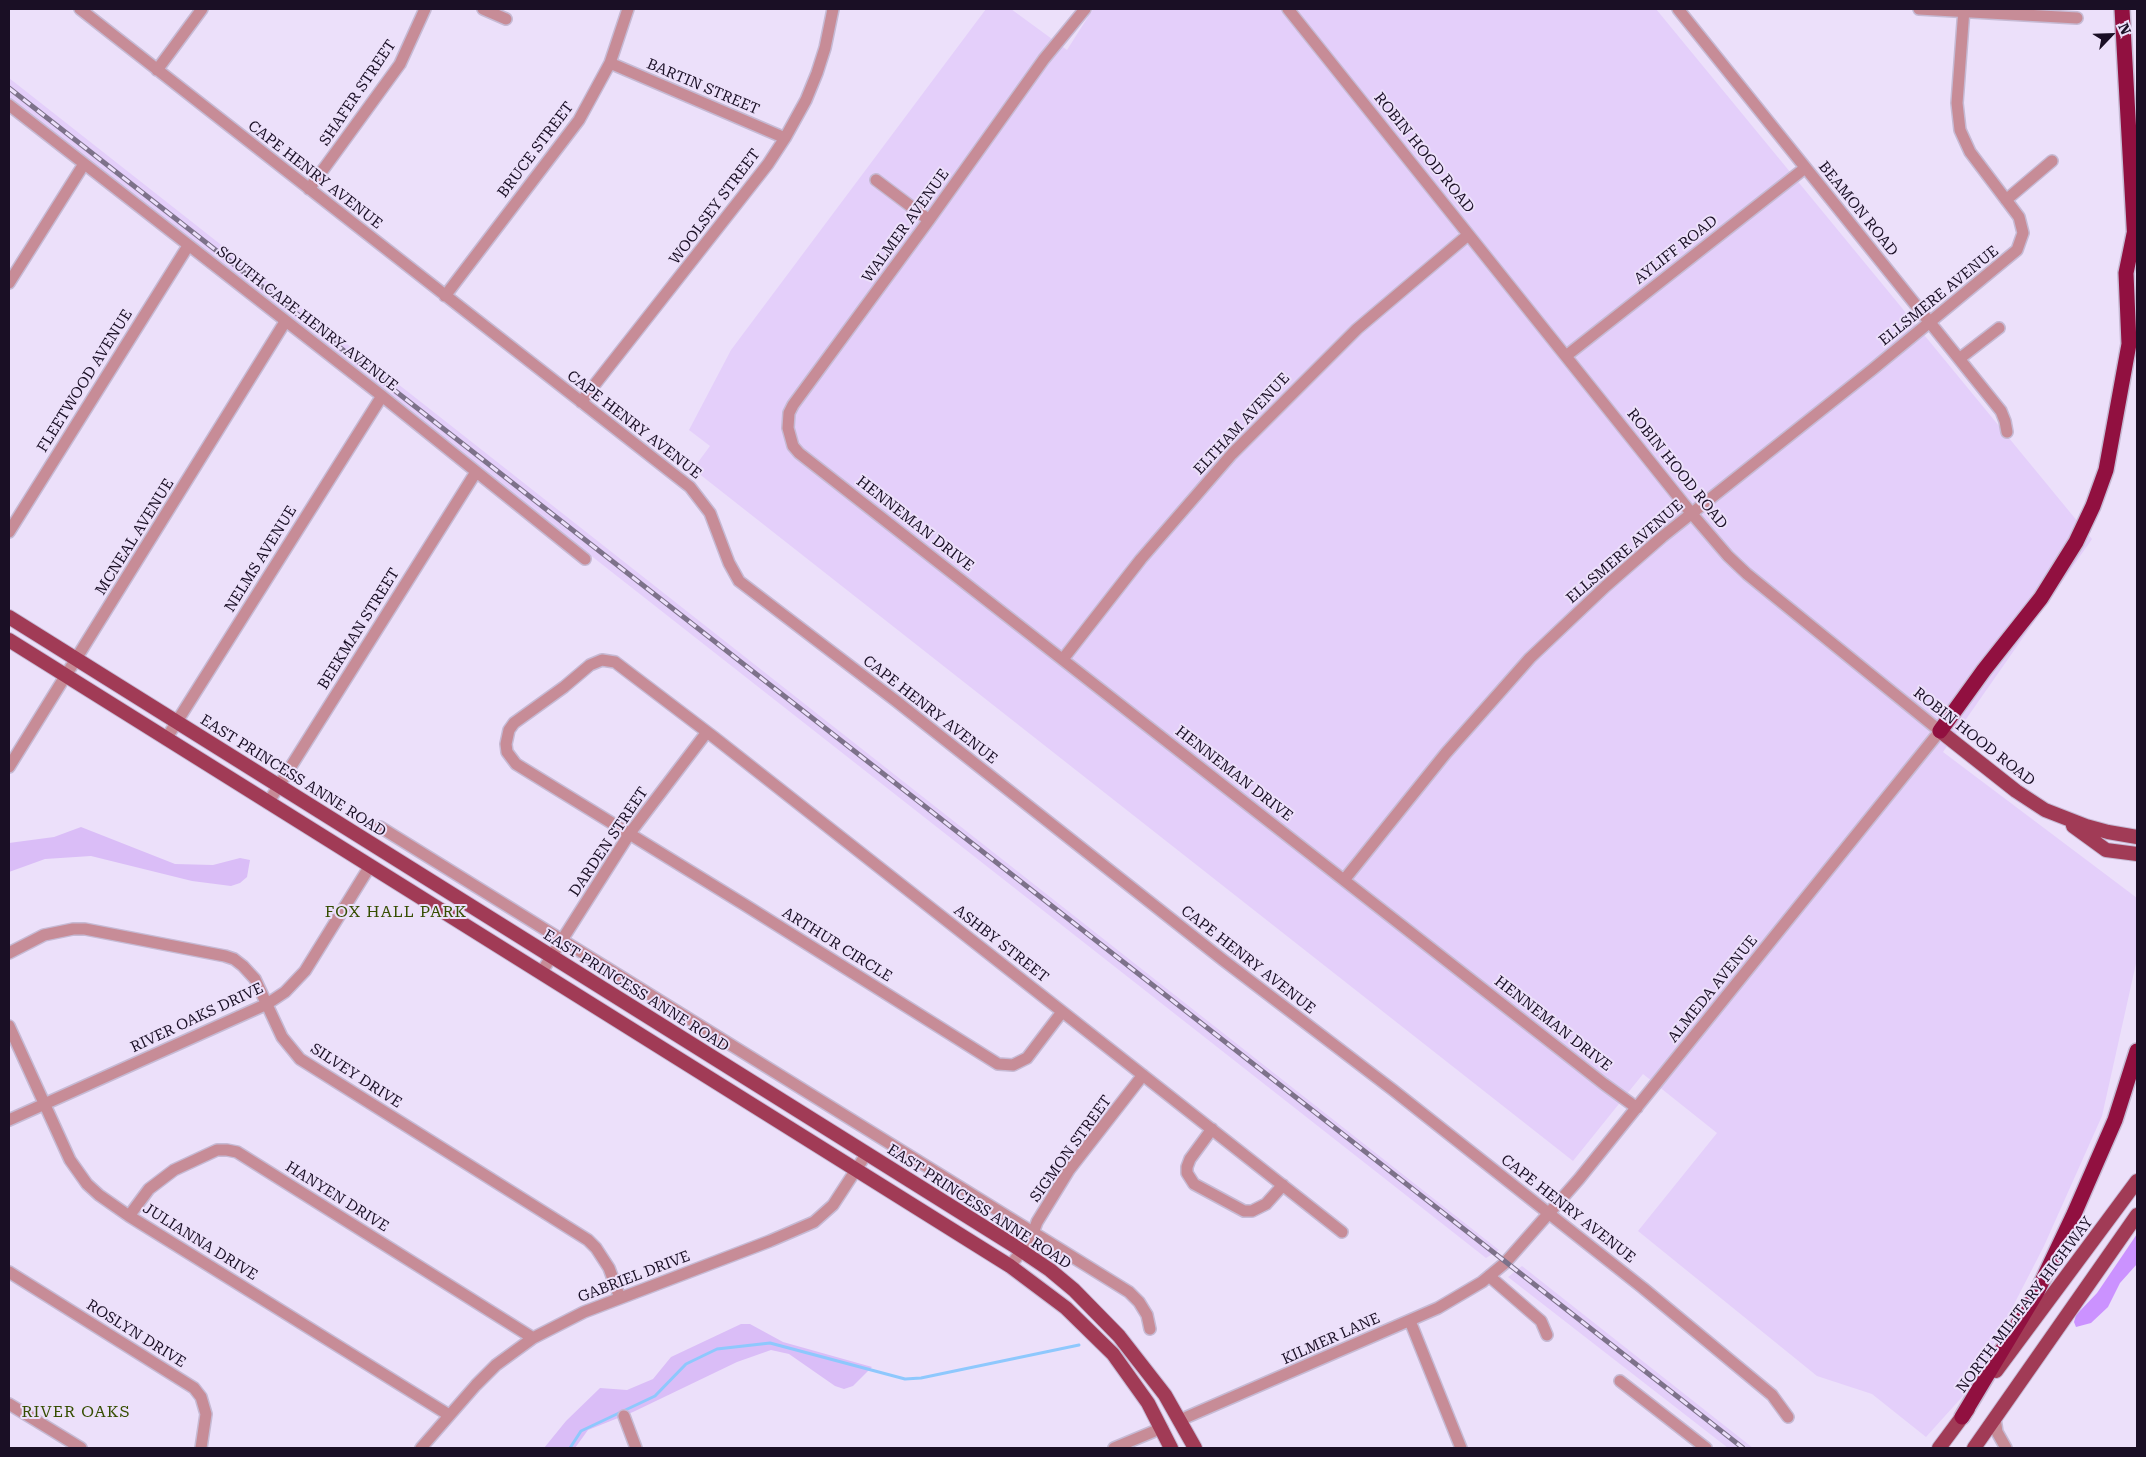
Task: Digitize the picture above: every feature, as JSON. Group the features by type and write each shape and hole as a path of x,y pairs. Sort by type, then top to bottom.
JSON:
{"highway":[{"path":"2122,9 2137,297"},
{"path":"1940,731 1984,670 2041,598 2076,542 2093,506 2106,470 2129,344 2126,273 2134,234"},
{"path":"1962,1417 2036,1292 2071,1220 2115,1120 2137,1051"}],"main road":[{"name":"EAST PRINCESS ANNE ROAD","path":"9,617 867,1153 1022,1251 1056,1275 1097,1312 1119,1336 1165,1395 1173,1448"},
{"name":"EAST PRINCESS ANNE ROAD","path":"9,640 1010,1266 1066,1308 1094,1334 1113,1354 1148,1402 1170,1424"},
{"name":"ROBIN HOOD ROAD","path":"1940,731 2016,792 2060,817 2108,832 2137,837"},
{"path":"2060,817 2106,850 2137,854"},
{"name":"NORTH MILITARY HIGHWAY","path":"1939,1448 2137,1181"},
{"path":"1974,1448 2137,1215"},
{"path":"1170,1424 1194,1448"}],"street":[{"name":"CAPE HENRY AVENUE","path":"80,9 690,487 710,513 729,563 739,581 904,708 1223,960 1393,1090 1651,1294 1772,1394 1788,1417"},
{"path":"157,70 202,9"},
{"name":"SHAFER STREET","path":"309,190 400,64 425,9"},
{"path":"483,9 506,18"},
{"name":"BRUCE STREET","path":"446,296 566,140 595,94 610,63 628,9"},
{"name":"WOOLSEY STREET","path":"581,402 768,164 785,138 806,100 817,73 825,48 833,9"},
{"name":"WALMER AVENUE","path":"813,464 799,453 789,437 788,420 793,404 929,220 1044,59 1085,9"},
{"name":"ROBIN HOOD ROAD","path":"1288,9 1692,514 1728,556 1747,574 1940,731"},
{"name":"BEAMON ROAD","path":"1678,9 2001,411 2007,432"},
{"path":"1919,9 1964,10 2077,18"},
{"name":"ELLSMERE AVENUE","path":"1344,880 1446,753 1530,658 1606,586 2017,250 2023,233 2019,217 1970,152 1960,130 1957,103 1964,10"},
{"name":"BARTIN STREET","path":"610,63 785,138"},
{"name":"SOUTH CAPE HENRY AVENUE","path":"9,105 382,396 585,559"},
{"path":"2006,200 2052,161"},
{"path":"9,284 84,164"},
{"name":"AYLIFF ROAD","path":"1566,356 1805,168"},
{"path":"876,180 929,220"},
{"name":"ELTHAM AVENUE","path":"1063,659 1141,559 1232,454 1357,329 1468,235"},
{"name":"FLEETWOOD AVENUE","path":"9,532 188,246"},
{"name":"MCNEAL AVENUE","path":"9,767 285,322"},
{"path":"1958,359 1999,328"},
{"name":"NELMS AVENUE","path":"166,739 382,396"},
{"name":"HENNEMAN DRIVE","path":"813,464 1637,1108"},
{"name":"BEEKMAN STREET","path":"268,802 476,472"},
{"name":"ASHBY STREET","path":"584,806 516,764 507,752 506,744 509,730 514,723 595,662 602,660 614,662 707,732 1342,1232"},
{"name":"ALMEDA AVENUE","path":"1505,1262 1637,1108 1940,731"},
{"name":"DARDEN STREET","path":"541,973 630,833 707,732"},
{"name":"ARTHUR CIRCLE","path":"584,806 998,1064 1013,1065 1026,1058 1062,1012"},
{"path":"380,827 1129,1292 1139,1302 1147,1315 1150,1329"},
{"name":"RIVER OAKS DRIVE","path":"9,1120 267,1004 285,992 305,971 370,866"},
{"name":"SILVEY DRIVE","path":"9,953 44,935 73,929 97,931 234,959 255,979 282,1037 290,1049 312,1068 588,1240 610,1268 620,1298"},
{"name":"JULIANNA DRIVE","path":"9,1026 77,1172 99,1195 129,1216 449,1415"},
{"name":"SIGMON STREET","path":"1010,1266 1034,1232 1037,1222 1069,1170 1143,1075"},
{"path":"1212,1129 1190,1159 1187,1167 1190,1180 1194,1184 1244,1211 1252,1211 1266,1204 1283,1185"},
{"name":"HANYEN DRIVE","path":"129,1216 149,1189 174,1170 217,1150 237,1152 533,1338"},
{"name":"GABRIEL DRIVE","path":"421,1448 496,1365 533,1338 564,1321 814,1222 833,1205 867,1153"},
{"name":"KILMER LANE","path":"1114,1448 1410,1321 1457,1298 1489,1276 1505,1262"},
{"name":"ROSLYN DRIVE","path":"9,1272 194,1388 201,1397 206,1414 201,1448"},
{"path":"1489,1276 1541,1321 1547,1335"},
{"path":"1410,1321 1461,1448"},
{"path":"1620,1381 1706,1448"},
{"path":"9,1404 81,1448"},
{"path":"624,1416 636,1448"},
{"path":"1996,1418 1997,1432 2006,1448"}],"shaded area":[{"path":"986,9 1011,9 1067,50 1093,9 1656,9 2092,539 1943,752 2137,898 2137,959 2102,1116 2044,1246 1972,1386 1926,1437 1872,1394 1817,1376 1638,1231 1717,1133 1643,1074 1573,1161 693,469 710,446 689,430 731,350"},
{"path":"9,78 1499,1250 1486,1258 9,99"},
{"path":"81,827 175,864 213,865 240,858 250,860 247,877 240,883 231,886 192,881 91,856 45,859 9,872 9,843 54,837"},
{"path":"2137,1234 2137,1264 2120,1283 2108,1307 2091,1323 2076,1327 2074,1322 2076,1315 2097,1293"},
{"path":"1522,1266 1753,1448 1728,1448 1508,1277"},
{"path":"741,1324 750,1324 783,1342 872,1367 853,1386 844,1389 835,1386 789,1354 771,1350 737,1362 633,1412 588,1430 575,1448 544,1448 566,1421 600,1388 627,1390 653,1379 671,1357"}],"waterway":[{"path":"570,1448 581,1431 655,1396 686,1364 717,1349 770,1343 905,1379 921,1378 1079,1345"}],"railway":[{"path":"9,88 1743,1448"}],"district":[{"name":"FOX HALL PARK","path":"396,912"},
{"name":"RIVER OAKS","path":"76,1412"}]}
